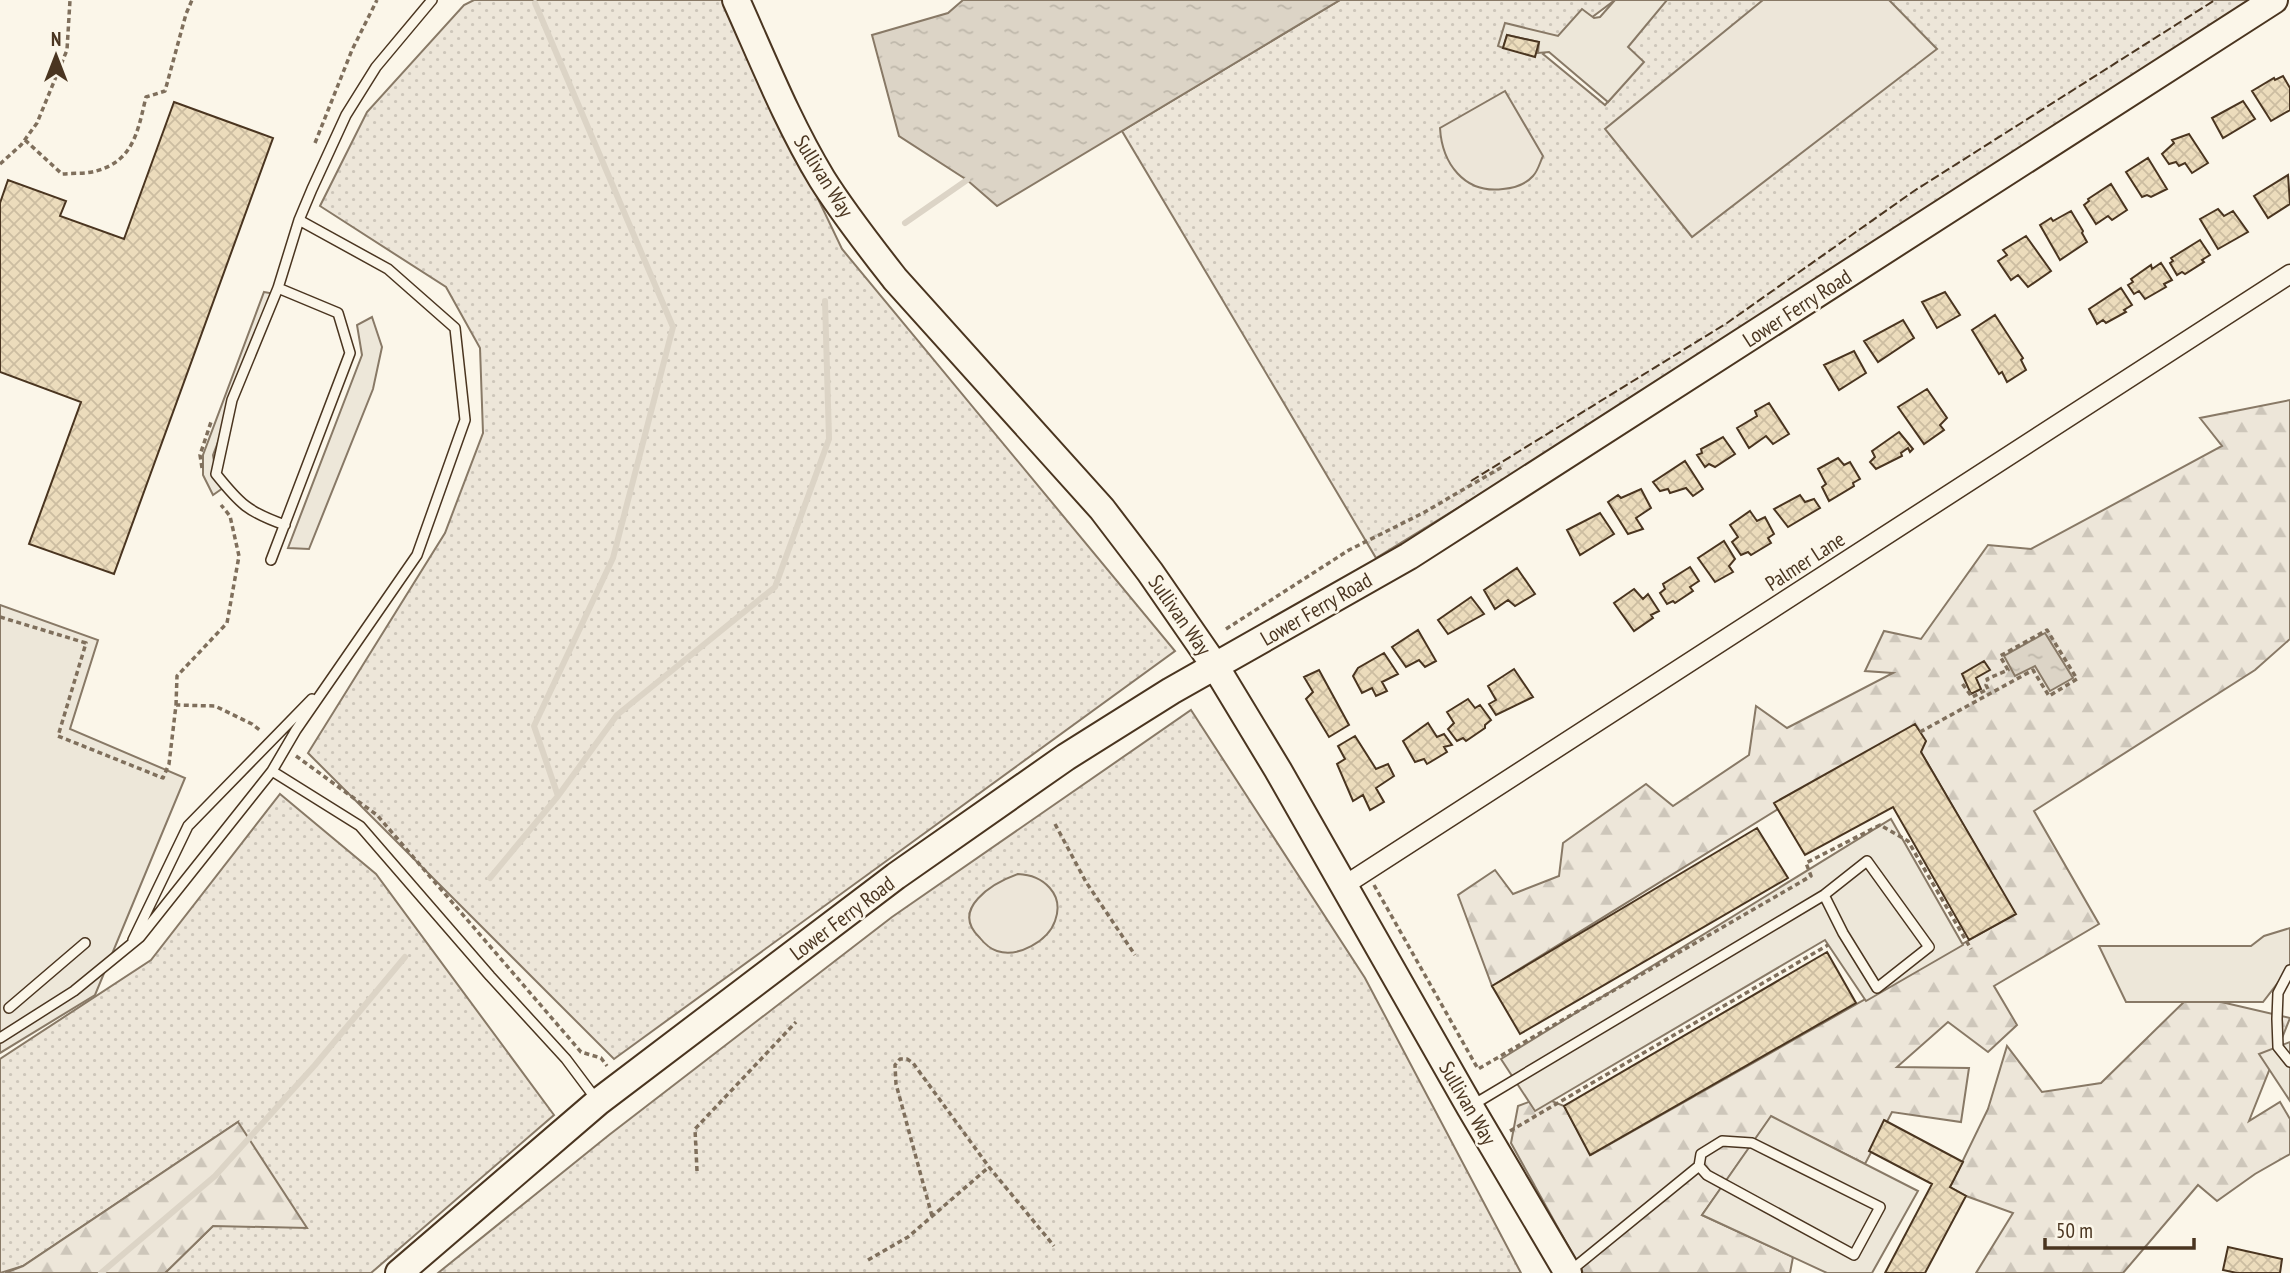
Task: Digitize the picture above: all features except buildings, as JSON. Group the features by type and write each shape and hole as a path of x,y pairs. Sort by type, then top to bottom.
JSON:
{"main road":[{"name":"Sullivan Way","path":"736,0 793,126 817,169 872,249 895,279 1102,509 1215,666 1262,741 1356,878 1470,1107 1568,1273"},
{"name":"Lower Ferry Road","path":"399,1273 598,1102 896,877 1066,757 1215,666 1409,556 2274,0"}],"street":[{"name":"Palmer Lane","path":"1356,878 2290,274"}],"lane":[{"path":"285,525 261,516 238,502 216,474 232,400 278,288 299,220 346,115 376,67 432,0"},
{"path":"0,1038 74,991 140,937 272,771 327,685 417,555 464,420 455,328 388,268 299,220"},
{"path":"271,560 351,353 338,313 278,288"},
{"path":"130,945 188,826 327,685"},
{"path":"272,771 360,826 566,1059 598,1102"},
{"path":"1470,1107 1824,895 1867,861 1929,947 1877,988 1843,933 1824,895"},
{"path":"9,1008 85,943"},
{"path":"2290,970 2278,993 2277,1019 2278,1047 2290,1062"},
{"path":"1568,1273 1699,1166 1700,1154 1722,1141 1752,1143 1880,1207 1854,1255 1707,1175 1699,1166"}],"path":[{"path":"0,163 25,140 37,123 67,50 70,0"},
{"path":"25,140 62,174 96,171 125,156 137,135 146,97 165,91 192,0"},
{"path":"0,617 86,643 58,736 163,778 169,764 176,705 215,706 252,724 271,739"},
{"path":"1920,732 1973,700 2014,680 2033,670 2049,696 2077,679 2047,630 2000,656 2014,680"},
{"path":"1973,700 1988,688 1987,679 2008,670"},
{"path":"1961,682 1973,700"},
{"path":"285,748 377,816 581,1052 601,1058 621,1085"},
{"path":"1055,824 1086,882 1135,955"},
{"path":"1356,878 1478,1069 1811,877 1806,863 1880,825 1908,841 1970,949"},
{"path":"1509,1130 1828,946"},
{"path":"697,1171 695,1129 796,1022"},
{"path":"932,1216 896,1084 895,1065 900,1059 913,1063 989,1167 1054,1246"},
{"path":"868,1260 908,1237 989,1167"}],"green space":[{"path":"474,0 723,0 842,249 1175,651 614,1059 308,753 445,533 483,433 480,348 446,287 320,206 367,112 464,5"},
{"path":"1340,0 1615,0 1543,54 1605,105 1638,67 1615,46 1655,0 2267,0 2143,89 1376,558 1122,131"},
{"path":"1763,0 1889,0 1937,49 1692,237 1605,129"},
{"path":"1505,91 1543,156 1535,174 1523,184 1489,189 1466,181 1458,174 1445,153 1440,128"},
{"path":"2290,400 2290,639 2255,670 2034,811 2099,924 1994,986 2017,1025 1988,1052 1948,1022 1897,1067 1969,1068 1961,1122 1892,1112 1865,1164 1771,1117 1702,1215 1793,1257 1790,1273 1583,1273 1511,1143 1518,1106 1542,1097 1564,1106 1591,1155 2015,914 1921,752 1914,725 1492,986 1458,895 1495,870 1513,894 1559,876 1563,843 1646,784 1673,806 1749,755 1756,706 1787,728 1893,673 1865,671 1884,631 1921,639 1988,545 2031,549 2222,446 2200,418"},
{"path":"1191,710 1365,978 1521,1273 438,1273 609,1135 892,917"},
{"path":"280,794 376,874 554,1115 371,1273 165,1273 213,1226 238,1122 23,1266 0,1273 0,1059 151,960"},
{"path":"1018,874 1036,878 1050,888 1057,902 1057,911 1051,928 1039,941 1023,950 1005,953 984,942 972,927 969,917 978,898 997,884"},
{"path":"2191,995 2290,1018 2249,1121 2280,1102 2290,1119 2290,1154 2255,1174 2217,1201 2198,1185 2123,1273 1976,1273 2013,1213 1966,1196 1950,1187 1988,1109 2007,1046 2042,1092 2101,1083"},
{"path":"238,1122 307,1228 213,1226 165,1273 5,1273 23,1266"}],"shaded area":[{"path":"1615,0 1667,0 1628,47 1644,62 1608,102 1549,52 1538,53 1539,42 1507,35 1503,48 1498,46 1505,23 1558,36 1582,9 1594,18 1600,17"},
{"path":"264,292 275,294 213,455 216,474 223,488 213,495 203,475 203,455"},
{"path":"372,317 382,347 373,389 309,549 288,548 362,355 357,325"},
{"path":"0,605 98,640 70,729 185,778 95,995 0,1053"},
{"path":"1891,819 1963,945 1866,1001 1825,940 1535,1111 1501,1059"},
{"path":"2290,928 2290,967 2263,1002 2126,1002 2099,946 2251,946 2264,936"},
{"path":"2290,1042 2290,1101 2259,1054"},
{"path":"1771,1116 1918,1191 1872,1273 1827,1273 1702,1215"}],"water":[{"path":"963,0 1340,0 997,206 967,180 899,136 872,35 948,13"},
{"path":"2045,633 2073,678 2050,691 2035,666 2015,676 2004,656"}],"waterway":[{"path":"535,3 673,327 613,558 534,726 558,796"},
{"path":"905,223 967,180"},
{"path":"490,878 558,796 617,715 775,587 829,439 825,301"},
{"path":"101,1273 215,1176 315,1065 405,957"}],"fence":[{"path":"1471,481 1727,323 1914,191 2215,0"}]}
